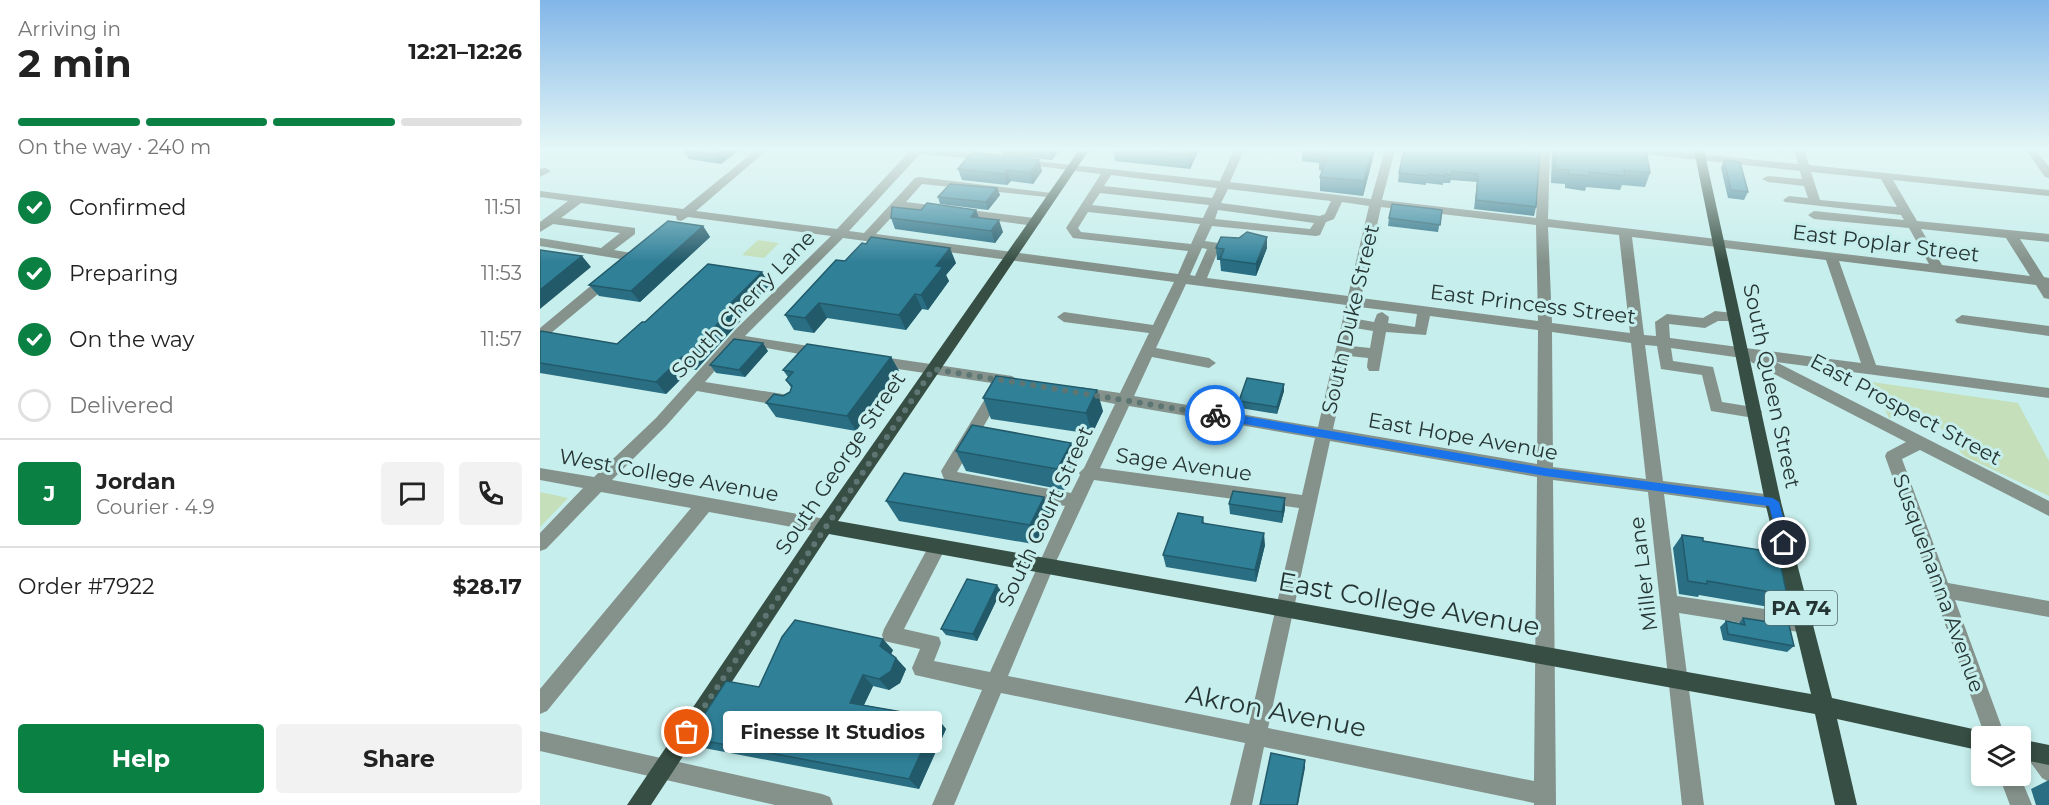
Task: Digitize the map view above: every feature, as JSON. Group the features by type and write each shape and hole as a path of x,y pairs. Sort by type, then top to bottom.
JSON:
{"main road":[{"name":"South George Street","path":"638,805 825,526 1058,188"},
{"name":"South Queen Street","path":"1707,188 1773,502 1805,624 1846,805"},
{"name":"East College Avenue","path":"825,526 1824,706 1971,739"}],"street":[{"path":"669,228 717,188"},
{"name":"South Cherry Lane","path":"540,544 634,450 735,339 814,262 883,188"},
{"path":"868,236 912,188"},
{"path":"982,188 1052,196"},
{"name":"South Court Street","path":"943,805 1087,473 1158,330 1190,280 1196,246 1222,188"},
{"name":"East Poplar Street","path":"1246,188 2045,282"},
{"name":"South Duke Street","path":"1241,805 1380,188"},
{"path":"1543,188 1545,799"},
{"path":"1808,188 1815,209"},
{"path":"1892,188 1938,269"},
{"path":"1997,188 2049,193"},
{"path":"1190,280 1214,246 1077,236 1072,228 1096,189 1317,219 1330,216 1338,198"},
{"name":"East Princess Street","path":"540,194 2049,393"},
{"path":"540,228 579,199"},
{"path":"1789,200 1815,209 1914,225 2049,238"},
{"path":"897,204 1035,222"},
{"path":"1084,208 1310,233 1316,232 1317,219"},
{"path":"1815,209 1907,212"},
{"path":"552,220 631,231 604,252"},
{"name":"Miller Lane","path":"1625,231 1692,805"},
{"path":"2011,235 2045,282 2049,295"},
{"path":"540,242 604,252 638,254 540,335"},
{"path":"1831,257 1871,370"},
{"path":"1344,350 1375,360 1384,306"},
{"path":"1350,322 1421,332 1424,311"},
{"path":"1733,318 1715,316 1705,323 1667,319 1662,321 1666,365 1708,371 1716,407 1754,412"},
{"path":"1064,317 1158,330"},
{"path":"1962,320 2049,331"},
{"path":"735,339 840,355"},
{"path":"1147,351 1209,363"},
{"name":"East Prospect Street","path":"1741,351 1802,380 2049,509"},
{"path":"863,359 1026,384"},
{"path":"1004,380 950,471 951,477 1075,501"},
{"path":"694,385 793,402"},
{"name":"East Hope Avenue","path":"1070,391 1545,472 1773,502"},
{"name":"Susquehanna Avenue","path":"1919,443 1893,456 1991,726"},
{"name":"Sage Avenue","path":"1087,473 1310,503"},
{"name":"West College Avenue","path":"540,474 825,526"},
{"path":"540,704 705,504"},
{"name":"Akron Avenue","path":"937,547 891,636 932,643 922,668 1258,734 1545,799"},
{"path":"1942,590 2049,609"},
{"path":"1669,603 1805,624"},
{"path":"540,741 822,805"},
{"path":"2034,752 2049,771"},
{"path":"2014,786 2021,805"}],"green space":[{"path":"758,240 779,243 764,258 742,255"},
{"path":"1872,382 2018,403 2049,461 2049,496 1966,457 1949,435 1937,426 1912,419 1889,418"},
{"path":"540,492 568,498 540,527"}],"building":[{"path":"947,188 997,188 986,202 938,197"},
{"path":"1477,188 1537,188 1536,207 1476,200"},
{"path":"1730,188 1747,188 1748,192 1731,190"},
{"path":"927,203 976,210 971,217 999,220 991,231 891,218 892,207 921,210"},
{"path":"1392,204 1442,210 1440,225 1389,218"},
{"path":"668,221 703,226 631,291 589,285"},
{"path":"1247,232 1267,237 1256,264 1220,259 1224,249 1216,248 1221,237 1239,238"},
{"path":"871,237 950,248 936,266 943,267 921,295 915,294 899,315 819,303 805,318 785,315 836,260 845,261"},
{"path":"540,250 582,256 540,290"},
{"path":"708,264 762,272 729,305 734,306 687,357 682,357 656,382 540,363 541,331 617,344 642,322 645,322"},
{"path":"734,339 763,343 739,370 710,365"},
{"path":"807,344 891,357 847,416 766,403 774,394 783,396 790,392 792,386 786,380 793,372 783,370"},
{"path":"996,376 1097,390 1086,413 983,398"},
{"path":"1247,378 1284,384 1277,407 1239,401"},
{"path":"972,425 1071,443 1057,469 956,451"},
{"path":"904,473 1044,497 1030,525 886,501"},
{"path":"1233,491 1285,498 1282,512 1229,504"},
{"path":"1178,513 1203,517 1202,523 1264,533 1255,570 1163,555"},
{"path":"1682,535 1703,538 1703,541 1778,553 1787,595 1707,581 1707,584 1688,581"},
{"path":"967,579 997,585 973,634 941,629"},
{"path":"1743,618 1789,625 1794,646 1728,634 1726,621 1745,625"},
{"path":"795,620 883,639 880,646 896,658 891,671 879,679 863,675 850,703 937,718 909,779 689,738 726,681 759,687 782,637"},
{"path":"1271,753 1305,760 1297,805 1260,805"}],"way so far":[{"path":"687,732 933,369 1215,415"}],"place":[{"name":"Finesse It Studios","path":"687,732"}],"route":[{"path":"1215,415 1545,472 1773,502 1784,543"}]}
